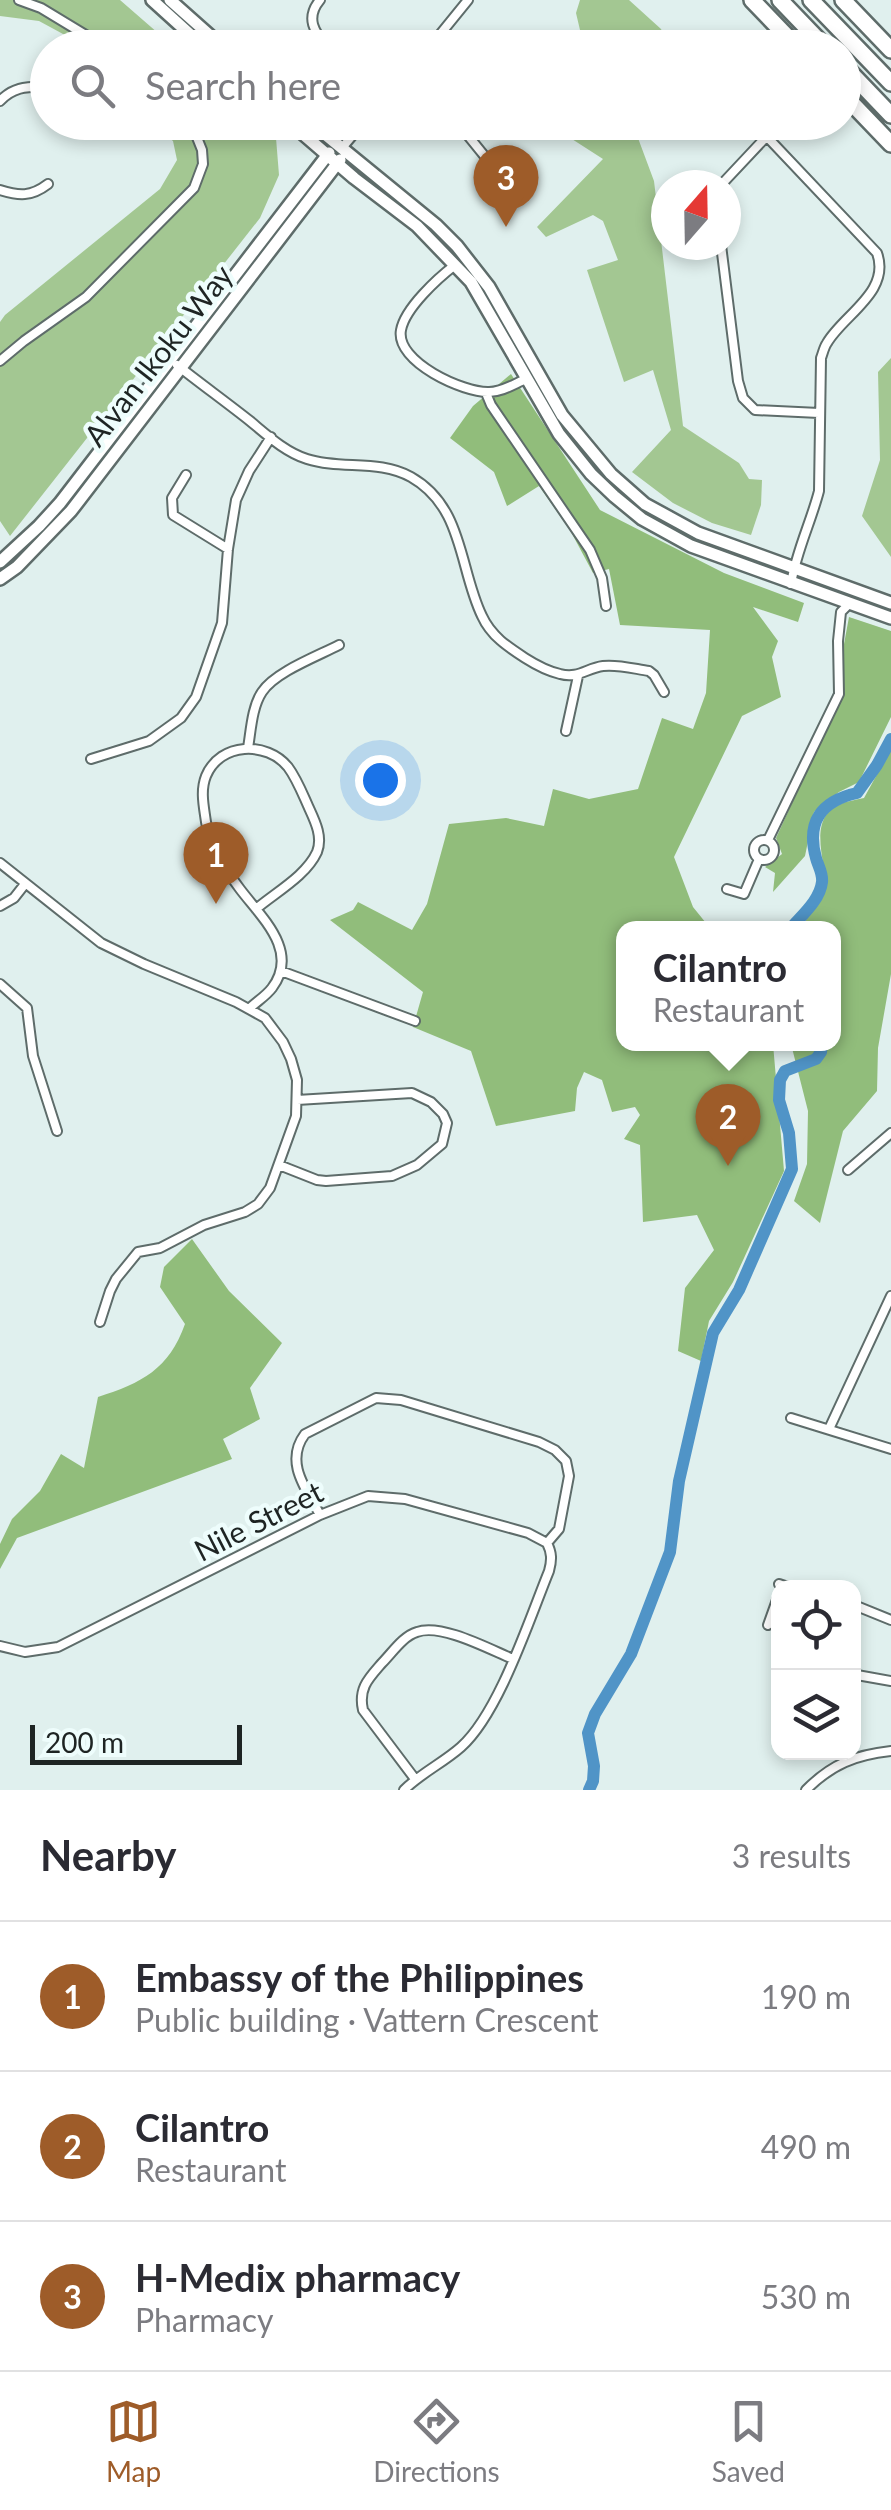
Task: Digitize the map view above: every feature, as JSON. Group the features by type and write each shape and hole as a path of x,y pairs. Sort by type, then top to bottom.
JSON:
{"highway":[{"path":"752,0 781,30"},
{"path":"780,0 809,30"},
{"path":"811,0 840,30"},
{"path":"843,0 891,50"},
{"path":"861,52 891,83"},
{"path":"861,84 891,115"},
{"path":"861,113 891,144"}],"street":[{"path":"18,0 42,8 77,30"},
{"path":"315,30 311,21 320,0"},
{"path":"444,30 468,0"},
{"path":"161,1 188,30"},
{"path":"161,1 200,30"},
{"path":"0,101 9,92 30,87"},
{"path":"0,361 86,297 194,188 203,164 198,140"},
{"path":"308,140 316,181 354,178"},
{"path":"312,140 337,153 436,225 474,266 513,326 562,415 610,474 644,504 698,533 891,604"},
{"path":"326,140 354,178 416,226 471,282 558,434 614,496 642,518 691,546 891,618"},
{"path":"337,153 348,140"},
{"path":"472,140 491,164"},
{"path":"735,170 763,140"},
{"path":"771,140 882,260 878,290 828,340 821,358 818,491 791,584"},
{"name":"Alvan Ikoku Way","path":"0,579 71,511 182,368 337,153"},
{"name":"Alvan Ikoku Way","path":"0,562 60,502 316,181"},
{"path":"0,190 33,194 48,184"},
{"path":"723,260 743,398 756,410 819,413"},
{"path":"455,265 437,279 402,325 401,341 410,358 472,390 499,391 526,379"},
{"path":"171,359 288,450 310,460 378,466 412,478 442,505 452,522 482,616 506,646 537,666 564,675 578,676 604,666 649,671 664,692"},
{"path":"486,392 590,550 602,578 606,606"},
{"path":"91,759 149,741 181,718 196,698 222,623 236,500 270,438"},
{"path":"186,475 172,498 173,514 228,549"},
{"path":"768,840 838,694 841,612 849,604"},
{"path":"248,748 257,702 266,687 282,674 339,645"},
{"path":"566,731 578,676"},
{"path":"249,1009 272,988 280,972 281,947 273,930 256,909 218,858 208,829 203,792 206,774 220,758 248,748 278,758 288,768 319,836 316,855 300,874 256,909"},
{"path":"761,840 768,840 773,844 774,854 759,860 754,847 761,840"},
{"path":"727,888 744,894 759,860"},
{"path":"0,864 86,933 117,952 265,1018 283,1042 294,1069 296,1116 270,1188 258,1204 160,1248 138,1252 116,1279 100,1322"},
{"path":"0,906 14,898 25,884"},
{"path":"280,972 415,1020"},
{"path":"0,984 27,1008 33,1056 57,1131"},
{"path":"279,1164 326,1181 392,1176 436,1151 446,1130 443,1114 412,1093 297,1100"},
{"path":"848,1170 891,1133"},
{"path":"829,1430 891,1296"},
{"path":"320,1515 298,1474 296,1449 300,1440 366,1402 384,1398 539,1442 566,1462 569,1476 560,1529 547,1542 552,1562 483,1722 462,1746 404,1790"},
{"path":"791,1418 891,1449"},
{"name":"Nile Street","path":"0,1646 25,1652 58,1647 320,1515 368,1496 388,1496 528,1533 547,1542"},
{"path":"861,1608 891,1620"},
{"path":"768,1625 771,1617"},
{"path":"414,1779 363,1710 360,1699 368,1679 407,1637 430,1629 513,1659"},
{"path":"861,1676 891,1681"},
{"path":"806,1790 838,1765 865,1754 891,1750"}],"green space":[{"path":"0,0 120,0 154,30 56,30 39,21 0,16"},
{"path":"580,0 629,0 661,30 580,30 576,13"},
{"path":"276,140 279,175 260,218 10,536 0,521 0,322 160,189 177,160 173,141"},
{"path":"573,140 639,140 651,173 651,260 663,260 683,426 739,463 749,479 762,480 761,505 751,535 712,523 673,503 632,472 671,430 653,370 624,382 587,270 618,260 603,221 593,215 546,237 537,227 603,159"},
{"path":"891,358 891,557 862,516 880,460 878,372"},
{"path":"511,374 600,510 724,573 804,603 798,622 753,607 778,641 772,657 781,697 742,716 674,857 693,907 704,921 616,921 616,1051 774,1051 784,1171 733,1282 709,1321 701,1361 678,1351 685,1288 714,1250 697,1215 643,1222 640,1145 624,1139 640,1115 635,1107 612,1112 602,1080 584,1072 577,1088 575,1111 496,1126 471,1051 413,1027 423,992 330,920 353,910 358,902 412,930 427,904 449,824 506,818 544,826 553,789 589,799 638,789 662,718 693,729 706,693 710,630 620,625 609,569 593,573 570,530 539,486 507,506 494,472 450,438 473,406"},
{"path":"849,617 891,631 891,717 859,782 814,812 805,856 773,892 775,873 765,867 782,854 776,838 843,692"},
{"path":"891,749 891,974 878,1048 877,1091 843,1131 820,1223 794,1201 807,1164 808,1111 793,1051 841,1051 841,921 805,921 827,886 820,840 824,819 840,804 864,798"},
{"path":"192,1239 229,1291 282,1343 250,1388 260,1419 223,1439 232,1459 17,1538 0,1569 0,1544 12,1519 40,1491 61,1454 84,1468 98,1397 141,1380 171,1352 185,1324 160,1287 164,1267"}],"waterway":[{"path":"797,921 821,889 822,876 813,845 819,815 834,801 857,793 891,739"},
{"path":"589,1790 594,1766 588,1733 631,1654 670,1552 679,1481 713,1333 739,1290 792,1169 789,1133 779,1100 780,1080 785,1071 816,1059 821,1051"}],"place":[{"name":"H-Medix pharmacy","path":"506,227"},
{"name":"Embassy of the Philippines","path":"216,904"},
{"name":"Cilantro","path":"728,1166"}]}
